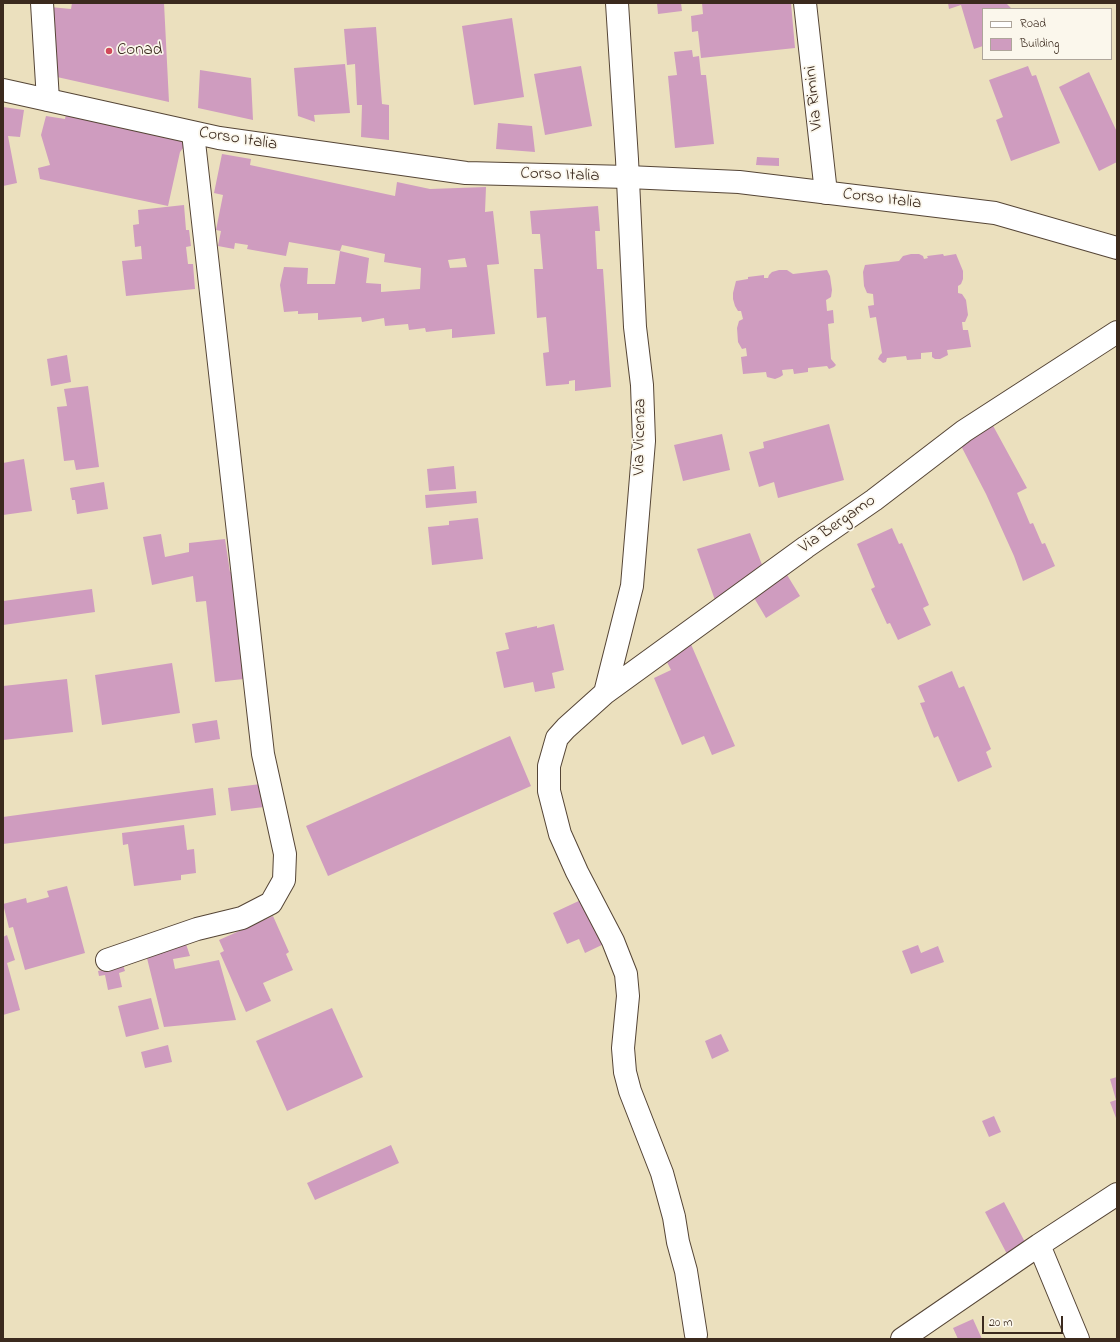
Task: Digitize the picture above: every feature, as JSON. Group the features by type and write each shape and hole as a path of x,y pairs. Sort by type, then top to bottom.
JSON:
{"street":[{"path":"42,3 48,100"},
{"name":"Via Vicenza","path":"604,693 632,586 644,441 642,385 635,327 628,177 617,3"},
{"name":"Via Rimini","path":"805,3 826,193"},
{"name":"Corso Italia","path":"3,90 219,138 466,173 628,177 739,182 995,213 1117,248"},
{"path":"107,960 197,929 242,918 271,903 284,880 285,854 263,754 193,132"},
{"name":"Via Bergamo","path":"696,1335 686,1272 678,1242 674,1217 662,1173 630,1091 625,1072 623,1048 628,996 626,974 613,941 577,872 560,834 549,791 549,766 558,738 566,728 604,693 806,547 874,500 964,431 1117,332"},
{"path":"902,1339 1039,1245 1117,1194"},
{"path":"1039,1245 1078,1339"}],"building":[{"path":"72,3 164,3 169,102 57,77 50,7 71,9"},
{"path":"657,3 681,3 682,11 658,14"},
{"path":"702,3 791,3 795,48 701,58 698,31 692,32 691,16 703,14"},
{"path":"948,3 1006,3 1011,8 982,8 982,46 974,49 961,5 949,9"},
{"path":"512,18 524,97 474,105 462,26"},
{"path":"376,27 382,104 389,105 389,140 361,137 362,105 357,105 355,64 347,65 344,29"},
{"path":"692,50 693,57 699,56 701,75 706,75 714,144 675,148 668,76 677,75 674,52"},
{"path":"345,64 350,113 314,115 315,122 298,116 294,68"},
{"path":"581,66 592,126 545,135 534,74"},
{"path":"1028,66 1032,76 1036,75 1060,143 1011,161 996,120 1003,117 989,80"},
{"path":"200,70 251,78 253,120 198,108"},
{"path":"1089,72 1117,132 1117,162 1099,171 1059,87"},
{"path":"3,107 24,110 20,137 8,136 17,183 3,186"},
{"path":"66,114 178,140 183,139 184,147 180,152 168,206 40,179 38,168 50,165 41,135 46,116 65,119"},
{"path":"498,123 532,126 535,152 496,149"},
{"path":"222,154 251,159 250,165 395,196 397,182 430,189 486,187 485,212 493,211 499,264 487,265 495,334 452,338 452,329 426,332 425,328 409,330 408,324 385,326 384,318 362,322 361,317 318,320 318,313 298,314 298,311 284,312 280,285 284,267 308,268 307,284 335,284 340,251 289,242 286,256 247,249 248,245 235,243 234,249 218,246 221,231 216,230 223,195 214,193","holes":["342,245 385,254 384,262 421,268 420,289 381,292 381,284 366,283 369,258 340,251","465,258 467,267 450,268 448,260"]},
{"path":"757,157 779,158 779,166 756,165"},
{"path":"184,205 186,230 189,230 191,246 186,247 188,264 193,264 195,289 126,296 122,261 142,259 141,246 135,247 133,225 139,224 138,210"},
{"path":"598,206 600,231 595,231 597,269 603,269 611,387 575,391 575,380 569,381 569,384 546,386 543,353 549,352 546,317 537,318 534,269 543,269 540,234 532,234 530,211"},
{"path":"919,254 923,256 924,259 928,258 927,256 956,254 963,271 963,279 961,284 958,286 958,293 962,294 966,300 968,315 965,322 962,322 963,330 968,330 971,347 947,350 948,355 940,359 935,359 932,357 932,352 921,353 921,359 907,360 906,356 887,358 886,362 883,363 878,359 882,353 876,317 870,318 868,306 874,305 873,294 867,293 864,286 863,272 865,265 899,261 903,256"},
{"path":"787,270 793,274 827,270 830,276 832,290 831,297 826,300 827,311 833,310 834,323 828,324 831,359 836,365 834,367 829,369 827,366 808,368 808,372 794,374 793,369 782,370 783,375 775,379 767,377 766,372 743,374 741,357 747,356 746,348 742,349 738,342 737,328 739,321 743,319 741,311 738,311 733,299 736,281 748,279 748,277 764,275 764,278 768,278 772,272"},
{"path":"67,355 71,382 51,386 47,359"},
{"path":"88,386 99,467 76,470 74,460 64,461 57,407 67,406 64,389"},
{"path":"991,422 1027,488 1017,493 1030,524 1033,523 1042,544 1045,543 1055,566 1023,581 1014,556 986,494 958,440"},
{"path":"829,424 844,480 778,498 774,482 759,487 749,452 764,448 763,442"},
{"path":"722,434 730,470 683,481 674,445"},
{"path":"24,459 32,511 3,515 3,463"},
{"path":"454,466 456,489 429,491 427,469"},
{"path":"104,482 108,509 77,514 75,500 72,500 70,488"},
{"path":"476,491 477,503 426,508 425,495"},
{"path":"478,518 483,559 432,565 428,527 449,525 449,521"},
{"path":"892,528 899,544 902,543 929,605 923,608 931,625 898,640 890,623 887,624 871,589 875,587 857,544"},
{"path":"750,533 764,570 716,603 697,549"},
{"path":"161,534 165,557 189,552 189,543 225,539 230,572 233,572 244,679 215,682 206,601 196,602 193,576 152,585 143,537"},
{"path":"784,570 800,596 766,618 750,591"},
{"path":"92,589 95,612 3,625 3,601"},
{"path":"554,624 564,670 552,673 555,688 535,692 533,682 504,688 496,652 509,649 505,633"},
{"path":"690,642 735,746 712,755 704,736 682,745 654,678 671,670 663,654"},
{"path":"172,663 180,713 102,725 95,675"},
{"path":"952,671 959,688 964,686 991,749 986,752 992,767 958,782 938,736 934,738 920,703 925,702 918,686"},
{"path":"67,679 73,732 3,740 3,686"},
{"path":"217,720 220,739 195,743 192,724"},
{"path":"510,736 531,786 328,876 306,826"},
{"path":"261,784 264,807 231,811 228,788"},
{"path":"213,788 216,815 3,844 3,817"},
{"path":"184,825 187,850 194,849 196,873 181,875 181,880 134,886 128,844 123,845 122,833"},
{"path":"67,886 85,953 25,970 13,927 9,928 3,904 26,898 27,903 49,897 47,891"},
{"path":"583,899 606,943 585,953 579,939 567,944 553,913"},
{"path":"273,916 289,952 286,954 293,970 263,983 271,1001 246,1012 220,953 224,951 219,940"},
{"path":"7,935 15,960 7,963 20,1010 3,1015 3,937"},
{"path":"185,941 190,956 173,959 175,969 219,960 236,1020 164,1027 145,950"},
{"path":"918,945 921,953 938,946 944,962 911,974 902,951"},
{"path":"123,965 125,971 119,973 122,987 108,990 105,975 99,976 98,971"},
{"path":"151,998 159,1029 126,1037 118,1006"},
{"path":"332,1008 363,1077 287,1111 256,1041"},
{"path":"721,1034 729,1051 712,1059 705,1041"},
{"path":"168,1045 172,1062 145,1068 141,1052"},
{"path":"1117,1077 1116,1118 1110,1102 1116,1100 1110,1079"},
{"path":"994,1116 1001,1132 989,1137 982,1121"},
{"path":"391,1145 399,1163 315,1200 307,1183"},
{"path":"1004,1202 1026,1244 1007,1254 985,1212"},
{"path":"973,1319 982,1339 958,1339 953,1328"}],"place":[{"name":"Conad","path":"109,51"}]}
